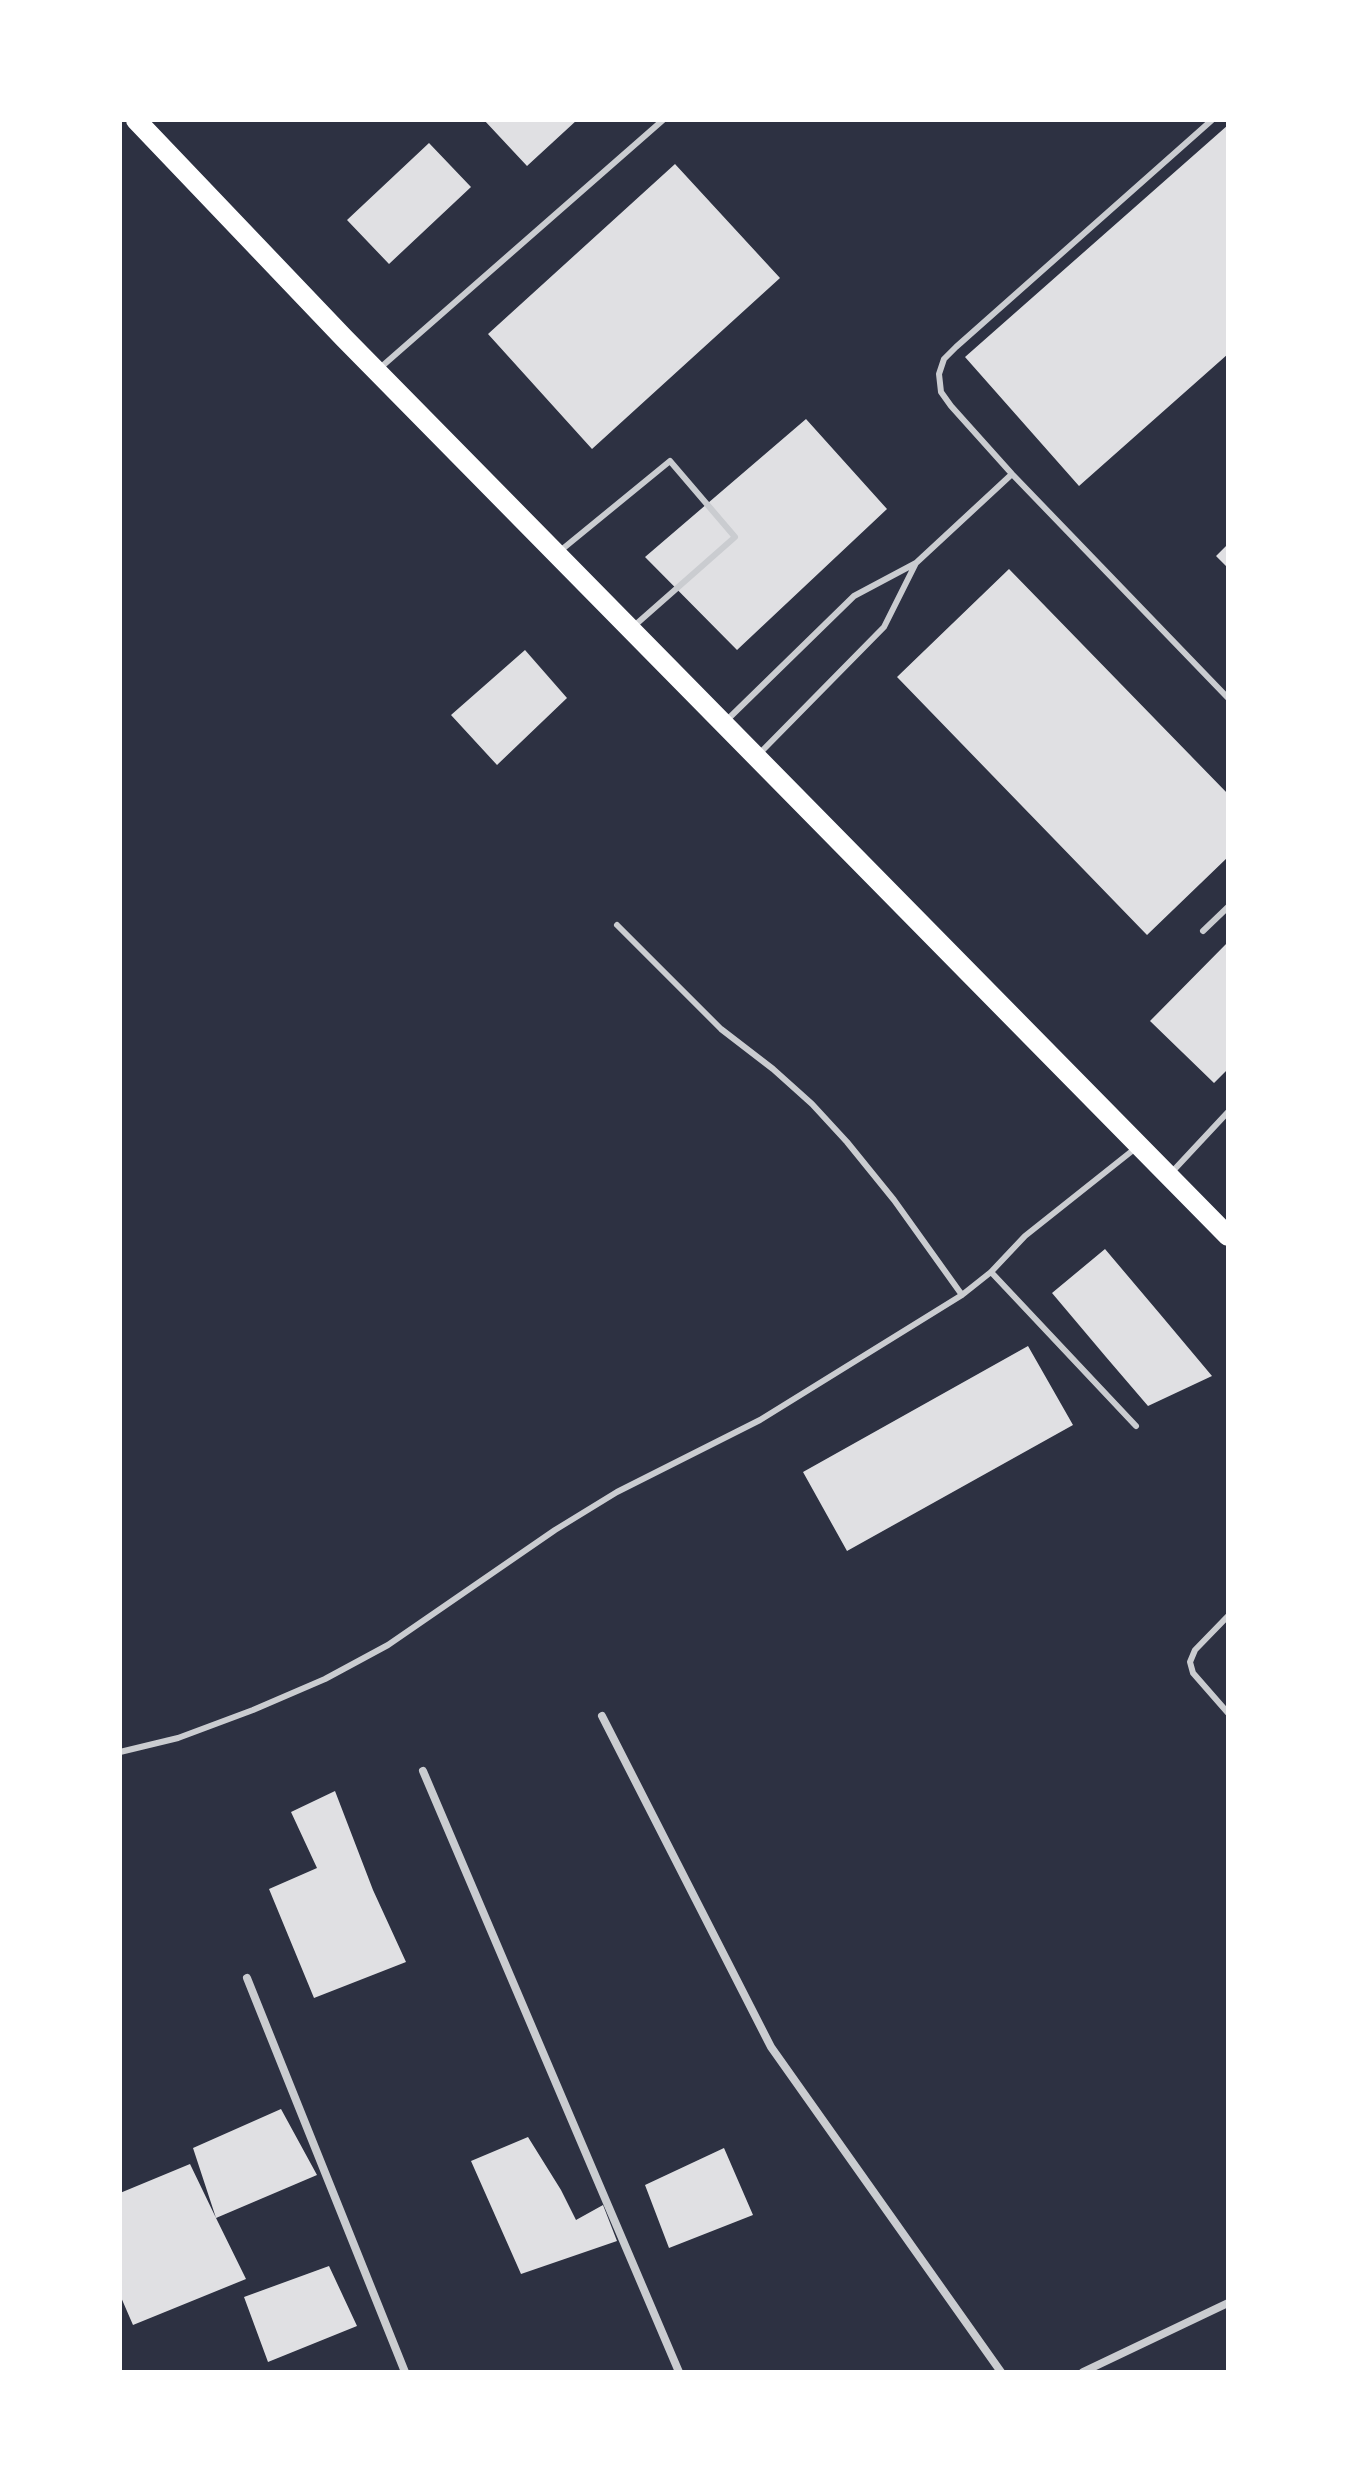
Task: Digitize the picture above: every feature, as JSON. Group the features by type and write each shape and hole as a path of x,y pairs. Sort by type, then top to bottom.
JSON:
{"main road":[{"path":"136,120 378,371 1228,1236"}],"street":[{"path":"602,1716 771,2047 1001,2372"},
{"path":"423,1771 679,2372"},
{"path":"247,1978 405,2372"},
{"path":"1083,2372 1228,2303"}],"lane":[{"path":"378,371 663,120"},
{"path":"1212,120 944,359 939,374 941,392 951,406 1012,474 1228,698"},
{"path":"558,553 670,461 735,537 632,628"},
{"path":"724,722 854,596 916,563 1012,474"},
{"path":"758,755 884,627 916,563"},
{"path":"1203,931 1228,907"},
{"path":"617,925 721,1029 812,1104 894,1200 962,1295"},
{"path":"1169,1175 1228,1112"},
{"path":"120,1752 190,1734 253,1710 388,1645 555,1530 617,1492 760,1420 962,1295 991,1272 1025,1236 1140,1145"},
{"path":"991,1272 1136,1426"},
{"path":"1228,1616 1195,1650 1190,1662 1193,1673 1228,1713"}],"building":[{"path":"484,120 577,120 527,166"},
{"path":"1228,125 1228,354 1079,486 965,357"},
{"path":"429,143 471,187 389,264 347,220"},
{"path":"675,164 780,278 592,449 488,334"},
{"path":"806,419 887,509 737,650 645,557"},
{"path":"1228,544 1228,568 1216,556"},
{"path":"1009,569 1228,794 1228,857 1147,935 897,677"},
{"path":"525,650 567,698 497,765 451,715"},
{"path":"1228,942 1228,1069 1214,1083 1150,1021"},
{"path":"1105,1249 1212,1376 1148,1406 1052,1293"},
{"path":"1028,1346 1073,1425 847,1551 803,1472"},
{"path":"335,1791 373,1890 406,1962 314,1998 269,1889 317,1868 291,1812"},
{"path":"281,2109 317,2175 216,2218 193,2148"},
{"path":"528,2137 576,2220 603,2205 617,2241 521,2274 471,2161"},
{"path":"724,2148 753,2215 669,2248 645,2185"},
{"path":"190,2164 246,2279 133,2325 120,2295 120,2193"},
{"path":"329,2266 357,2326 268,2362 244,2297"}]}
